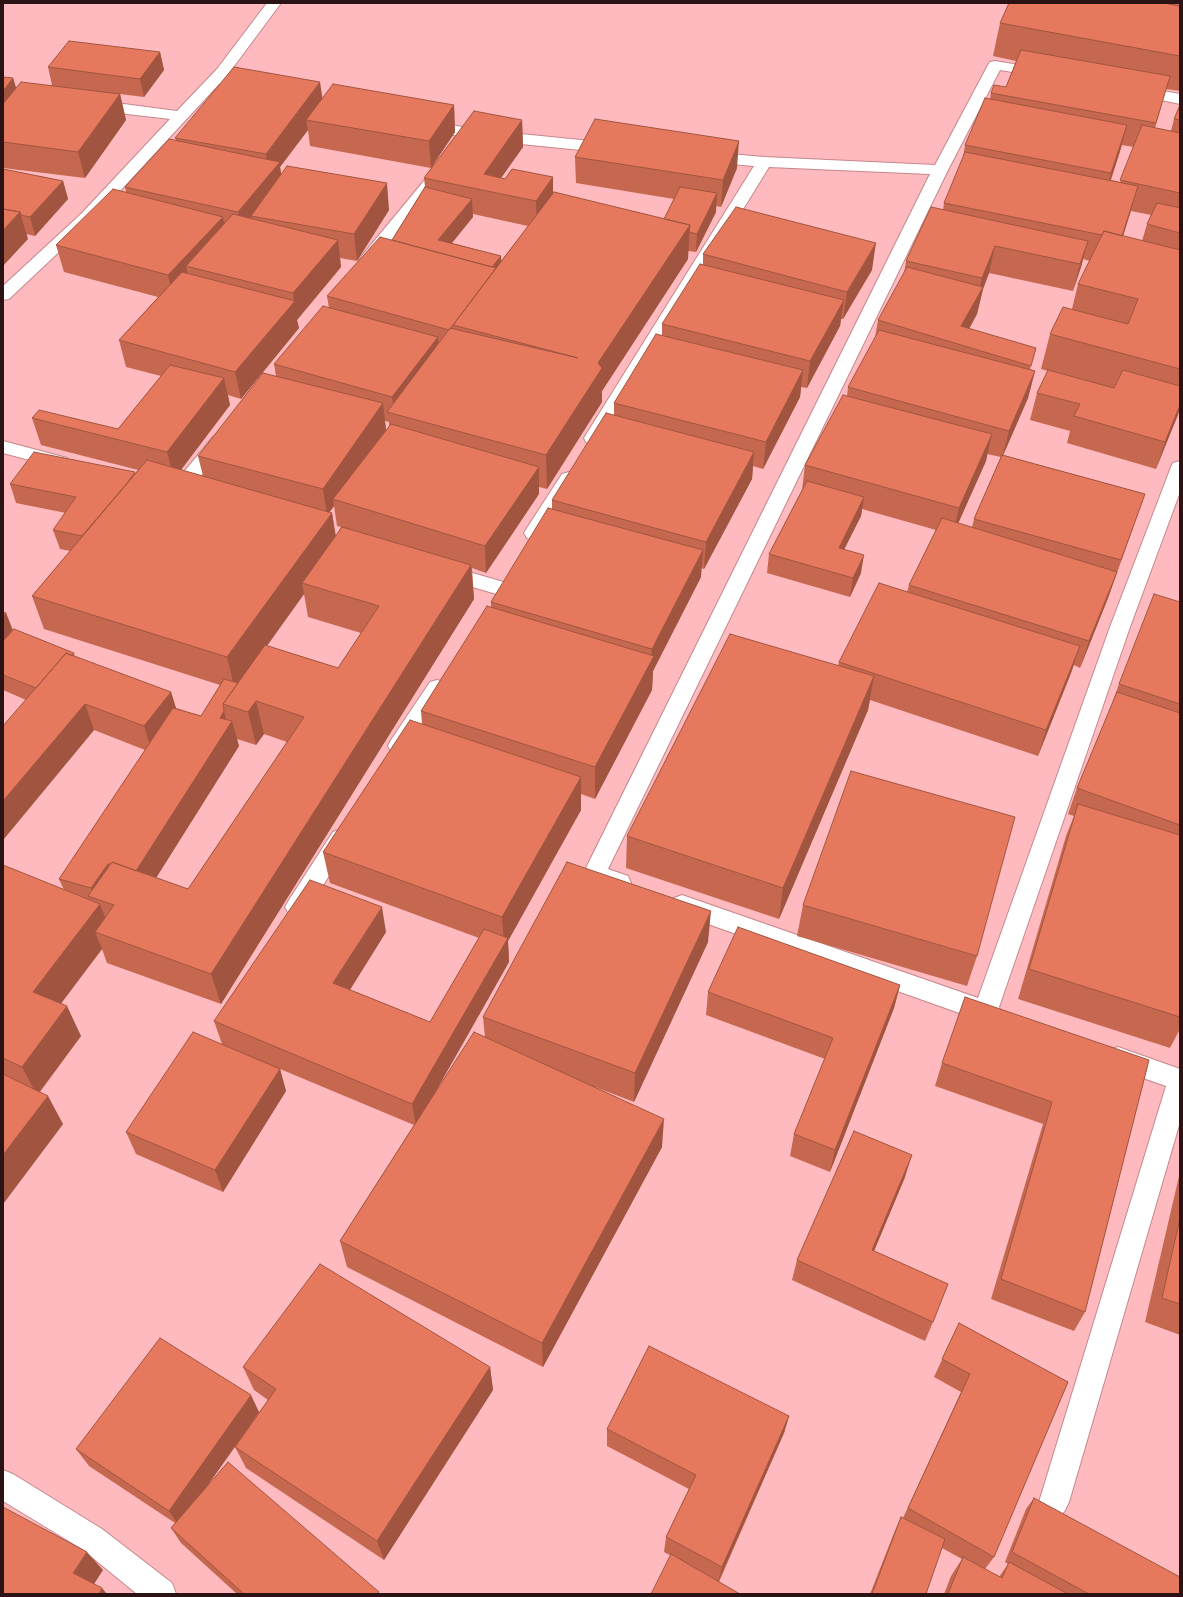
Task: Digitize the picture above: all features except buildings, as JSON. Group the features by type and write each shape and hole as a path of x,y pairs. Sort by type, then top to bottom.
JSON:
{"street":[{"path":"3,296 88,216 216,79 274,3"},
{"path":"640,890 594,874 940,170 995,65 1057,76"},
{"path":"216,79 262,89"},
{"path":"1118,87 1180,99"},
{"path":"80,103 181,116"},
{"path":"409,121 471,134 629,149"},
{"path":"459,149 471,134"},
{"path":"692,155 764,162 940,170"},
{"path":"525,548 764,162"},
{"path":"358,272 444,168"},
{"path":"154,486 185,495 232,425"},
{"path":"3,447 77,466"},
{"path":"986,1012 1120,627 1180,467"},
{"path":"425,566 500,588"},
{"path":"389,762 445,675"},
{"path":"287,923 351,823"},
{"path":"662,898 1008,1020"},
{"path":"1054,1502 1180,1080 1098,1051"},
{"path":"3,1484 92,1539 160,1594"}]}
